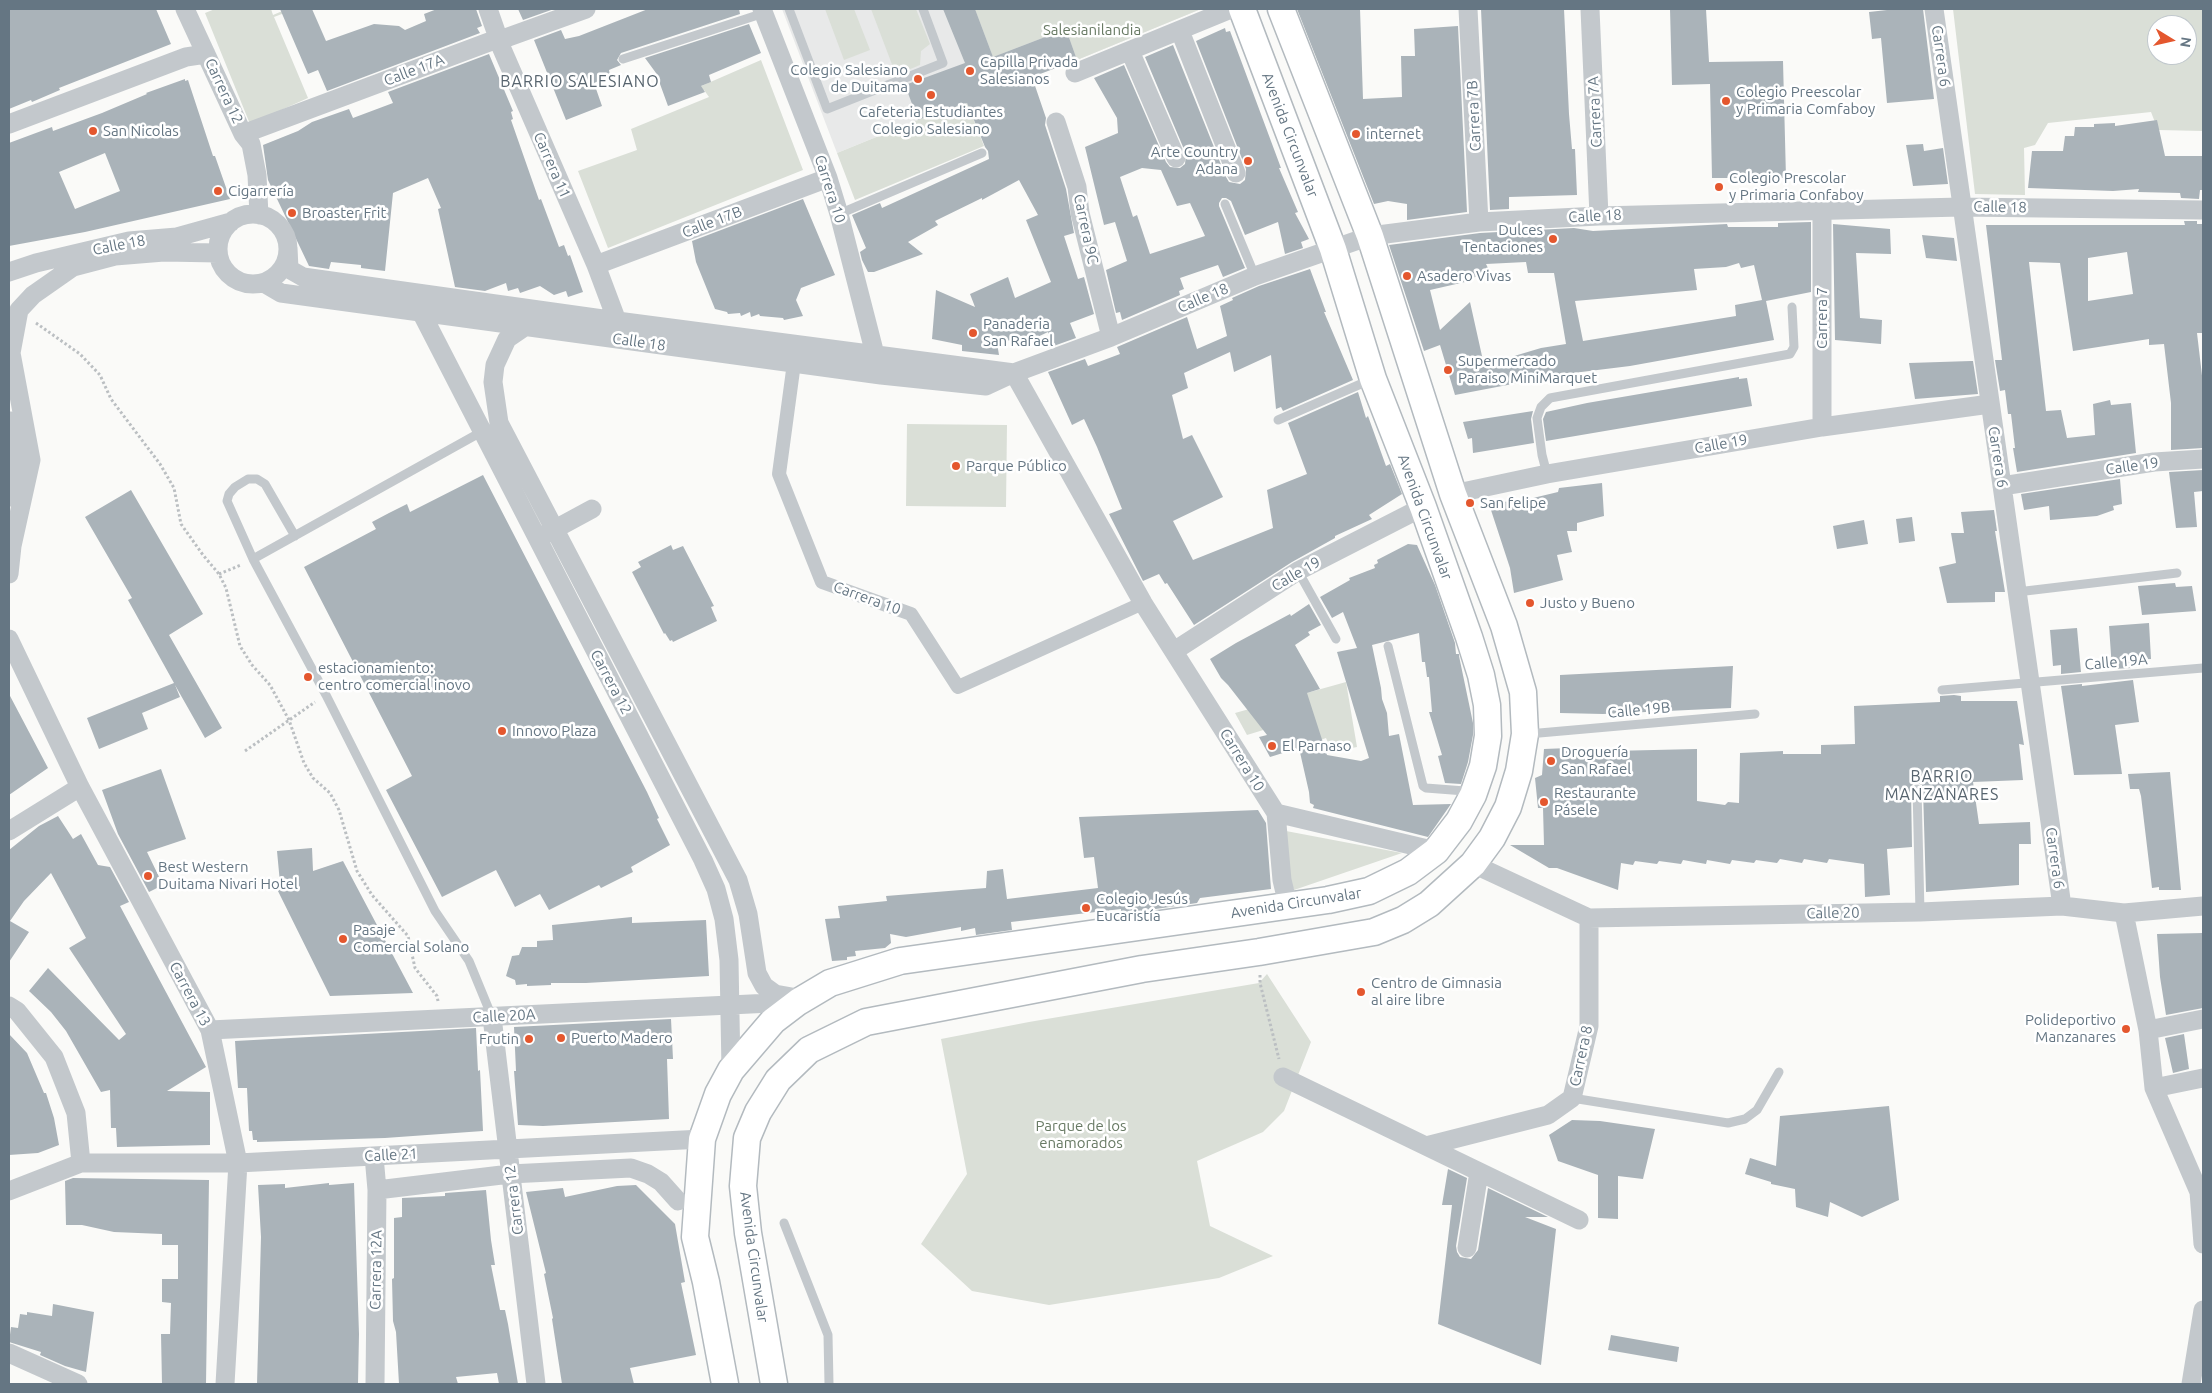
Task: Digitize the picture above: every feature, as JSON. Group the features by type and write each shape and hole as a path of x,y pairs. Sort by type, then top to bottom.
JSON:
{"main road":[{"name":"Avenida Circunvalar","path":"725,1384 706,1282 695,1237 702,1139 718,1094 731,1070 773,1021 800,1000 830,983 900,962 1288,905 1369,891 1408,872 1436,851 1459,821 1473,795 1483,766 1488,736 1487,705 1470,637 1423,507 1373,379 1333,248 1242,9"},
{"name":"Avenida Circunvalar","path":"774,1384 748,1233 743,1186 747,1138 758,1112 778,1080 809,1050 866,1022 1142,969 1259,952 1374,932 1403,920 1429,904 1473,864 1492,838 1508,807 1519,771 1525,734 1523,692 1504,626 1453,494 1370,236 1281,9"},
{"path":"1288,905 1296,945"}],"street":[{"name":"Carrera 12","path":"185,9 243,134 251,144 257,175 259,215"},
{"name":"Carrera 11","path":"488,9 502,49 596,265 617,322"},
{"name":"Calle 17A","path":"243,134 488,42 500,40 586,9"},
{"path":"1075,73 1231,9"},
{"name":"Carrera 7B","path":"1468,9 1479,222"},
{"name":"Carrera 7A","path":"1590,9 1599,216"},
{"name":"Carrera 6","path":"1934,9 1961,207 2032,683 2062,906"},
{"name":"Carrera 10","path":"763,11 828,178 881,374"},
{"path":"1180,31 1236,173"},
{"path":"1130,51 1176,158"},
{"path":"9,124 186,57 206,54"},
{"name":"Carrera 9C","path":"1056,122 1077,187 1080,212 1110,337"},
{"name":"Carrera 12","path":"257,175 278,225"},
{"name":"Calle 17B","path":"596,265 828,178"},
{"name":"Calle 18","path":"264,283 281,293 794,363 986,386 1256,276 1370,236 1479,222 1822,209 1961,207 2203,210"},
{"name":"Carrera 7","path":"1822,209 1822,427"},
{"path":"259,215 265,216 278,225 288,248 284,266 279,273 264,283 251,284 234,278 221,265 218,253 219,239 231,222 239,217 259,215"},
{"name":"Calle 18","path":"9,272 36,263 129,241 176,236 231,222"},
{"name":"Calle 18","path":"288,248 290,269 303,277 617,322 1014,373"},
{"name":"Calle 18","path":"19,310 33,295 73,266 115,256 164,252 218,253"},
{"path":"9,281 36,263"},
{"path":"9,574 10,546 30,460 11,353 13,331 19,310"},
{"name":"Carrera 12","path":"421,312 699,852 716,889 724,919 729,960 731,1070"},
{"name":"Carrera 12","path":"526,326 507,339 495,365 493,382 499,423 738,880 748,914 757,974 764,986 775,994 800,1000"},
{"name":"Carrera 10","path":"794,363 779,474 822,582 910,614 958,687 1143,603"},
{"name":"Carrera 10","path":"1014,373 1143,603 1276,813 1282,880 1288,905"},
{"path":"9,397 16,454 9,508"},
{"name":"Calle 19","path":"1453,494 1547,474 1822,427 1990,404"},
{"name":"Calle 19","path":"2002,486 2154,462 2203,459"},
{"name":"Calle 19","path":"1174,651 1298,571 1423,507"},
{"path":"537,539 592,509"},
{"name":"Carrera 13","path":"9,639 80,787 210,1030 238,1163 225,1384"},
{"path":"9,831 80,787"},
{"path":"1276,813 1436,851"},
{"name":"Calle 20","path":"1473,864 1589,918 1920,912 2062,906 2124,913 2203,906"},
{"path":"716,889 738,880"},
{"path":"2124,913 2148,1030 2154,1088 2201,1192 2203,1244"},
{"name":"Carrera 8","path":"1426,1146 1548,1115 1572,1098 1589,1026 1589,918"},
{"name":"Calle 20A","path":"210,1030 800,1000"},
{"path":"9,1006 18,1011 54,1057 76,1113 81,1163 9,1191"},
{"name":"Carrera 12","path":"492,1017 536,1384"},
{"path":"2148,1030 2203,1019"},
{"path":"1283,1077 1579,1220"},
{"path":"2154,1088 2203,1078"},
{"name":"Calle 21","path":"81,1163 238,1163 702,1139"},
{"name":"Carrera 12A","path":"374,1156 377,1190 375,1384"},
{"name":"Calle 21","path":"377,1190 510,1174 631,1168 648,1174 661,1182 678,1201"},
{"path":"1467,1248 1479,1172"},
{"path":"2191,1384 2203,1310"},
{"path":"9,1353 78,1384"}],"lane":[{"path":"789,9 827,109 944,63 923,9"},
{"path":"623,59 763,11"},
{"path":"839,214 982,153"},
{"path":"1225,204 1256,276"},
{"path":"1547,474 1542,456 1537,418 1541,406 1550,398 1790,354 1794,347 1792,307"},
{"path":"1278,420 1373,379"},
{"path":"253,560 499,423"},
{"path":"295,536 265,484 257,479 248,479 235,487 229,494 227,501 253,560 326,695 435,911 469,961 492,1017"},
{"path":"1298,571 1336,639"},
{"path":"2017,592 2177,573"},
{"path":"1388,646 1423,786 1426,788 1465,791 1473,795"},
{"name":"Calle 19A","path":"1942,690 2203,668"},
{"name":"Calle 19B","path":"1525,734 1755,714"},
{"path":"1916,789 1920,912"},
{"path":"1572,1098 1728,1123 1745,1119 1757,1110 1779,1072"},
{"path":"784,1223 828,1335 829,1384"}],"path":[{"path":"19,310 80,354 100,375 111,399 133,432 160,464 174,488 181,524 219,574 226,588 240,646 252,665 270,685 289,720 304,763 313,778 330,793 339,810 357,871 372,895 408,936 415,968 437,996 442,1019"},
{"path":"219,574 253,560"},
{"path":"245,751 326,695"},
{"path":"1259,952 1260,983 1283,1077"}],"shaded area":[{"name":"Colegio Salesiano de Duitama","path":"782,9 1201,9 1077,60 918,120 837,153"}],"green space":[{"path":"215,9 271,9 273,15 287,9 295,9 274,17 308,98 250,124 205,13"},
{"path":"825,9 854,9 870,50 844,60"},
{"path":"871,9 916,9 930,44 921,51 920,65 896,75"},
{"name":"Salesianilandia","path":"975,9 1201,9 1077,60 1066,29 993,57"},
{"path":"1953,9 2203,9 2203,131 2158,130 2151,112 2048,123 2035,145 2024,148 2025,195 1975,194"},
{"path":"761,60 803,170 608,248 578,171 637,150 631,129 709,97 704,90 700,91 699,87"},
{"path":"967,103 984,146 855,200 837,153 918,120"},
{"name":"Parque Público","path":"907,424 1007,425 1006,507 906,506"},
{"path":"1346,682 1357,747 1332,752 1326,738 1315,742 1309,716 1247,735 1235,713"},
{"path":"1286,831 1402,853 1294,890 1284,864"},
{"name":"Parque de los enamorados","path":"1267,974 1311,1042 1284,1111 1263,1132 1197,1161 1210,1226 1273,1256 1219,1278 1049,1305 972,1291 921,1244 967,1174 941,1039 1259,983"}],"building":[{"path":"9,9 156,9 171,44 59,88 60,90 32,102 31,100 9,109"},
{"path":"280,9 312,9 326,41 374,24 399,26 405,30 426,21 424,14 437,9 476,9 482,26 477,28 480,33 327,91 318,70 308,74"},
{"path":"518,9 554,9 523,20"},
{"path":"648,9 739,9 740,14 621,53 617,60 621,65 609,70 610,76 594,83 602,106 566,120 534,40 561,30 565,39 579,36"},
{"path":"943,9 975,9 993,57 1066,29 1077,60 1032,77 1046,118 1045,125 1066,189 1074,233 1064,236 1078,279 1084,277 1094,314 1070,323 1076,338 1048,348 1048,332 1031,340 1030,336 997,343 999,355 962,351 962,345 932,339 936,290 975,307 970,294 1008,277 1015,298 1051,282 1026,220 1038,215 1019,180 982,200 982,198 935,221 938,225 908,242 923,254 874,272 868,272 862,260 860,252 866,248 852,215 880,203 882,208 989,159 988,151 967,103 918,120 905,85 965,63"},
{"path":"1297,9 1360,9 1363,99 1402,97 1401,56 1415,56 1414,29 1458,26 1467,212 1407,220 1407,204 1388,201 1374,204"},
{"path":"1481,9 1564,9 1569,114 1572,149 1575,149 1577,195 1509,197 1509,209 1490,210"},
{"path":"1670,9 1706,9 1709,62 1783,61 1786,178 1712,178 1710,84 1672,85"},
{"path":"1923,9 1934,99 1887,103 1881,38 1872,39 1869,12"},
{"path":"749,24 761,53 709,75 711,82 701,86 705,92 668,106 656,73 645,58"},
{"path":"1225,28 1226,32 1230,31 1281,168 1279,168 1298,212 1295,213 1309,239 1301,242 1303,248 1285,254 1278,222 1245,235 1231,201 1222,198 1219,206 1245,268 1223,277 1218,265 1180,278 1184,289 1179,291 1180,295 1122,320 1120,312 1116,313 1106,270 1127,261 1115,222 1104,225 1085,147 1118,133 1117,118 1094,78 1124,65 1166,162 1170,167 1180,168 1185,164 1186,154 1145,57 1173,45 1226,177 1229,182 1240,184 1245,180 1246,169 1196,41","holes":["1142,168 1161,170 1177,206 1190,203 1205,236 1150,254 1137,215 1133,217 1120,177"]},
{"path":"489,54 513,111 511,112 513,119 511,120 539,200 541,199 559,247 564,245 568,256 570,255 583,292 568,297 566,291 554,295 540,286 520,293 518,288 508,291 506,283 485,291 455,287 438,209 441,208 428,178 393,193 385,271 361,268 361,265 331,262 329,269 309,266 268,180 263,145 298,131 312,122 349,109 353,118 393,103 388,92"},
{"path":"185,79 185,81 188,80 213,156 215,156 230,199 85,232 9,246 9,143 52,127 53,131 102,113 146,93","holes":["105,153 120,191 75,209 59,172"]},
{"path":"2157,120 2165,156 2203,156 2203,190 2200,190 2199,199 2181,198 2180,193 2138,192 2139,189 2113,191 2028,188 2032,151 2063,151 2065,136 2074,136 2075,127 2094,127 2094,124 2115,123 2115,126"},
{"path":"1923,144 1924,151 1943,148 1948,184 1913,186 1906,145"},
{"path":"803,199 835,275 801,288 796,300 803,316 784,320 783,318 760,316 759,314 751,317 750,312 741,316 740,313 728,314 727,312 715,309 696,262 692,241"},
{"path":"2184,221 2197,221 2197,224 2203,224 2203,333 2197,333 2203,384 2203,448 2171,450 2171,403 2164,344 2149,345 2149,339 2073,351 2060,263 2029,262 2046,411 2061,410 2067,438 2095,435 2093,404 2110,400 2111,405 2131,403 2136,453 2017,472 2013,448 2015,448 2011,414 2008,414 2005,390 2000,391 1995,360 2002,360 1986,225 2185,225","holes":["2127,252 2133,294 2088,301 2088,258"]},
{"path":"1811,222 1811,292 1766,301 1774,340 1630,366 1565,374 1455,395 1440,345 1424,351 1389,245 1480,233 1574,228 1593,231 1727,224 1728,227 1778,227 1778,223","holes":["1526,262 1528,273 1554,273 1566,344 1541,348 1484,365 1470,302 1440,330 1430,290 1465,282 1489,270 1486,264","1739,263 1741,268 1754,265 1762,300 1735,305 1736,316 1583,341 1575,301 1697,290 1694,269 1726,267"]},
{"path":"1833,224 1890,229 1891,254 1856,253 1860,318 1882,320 1881,344 1835,340"},
{"path":"1922,235 1954,238 1957,261 1926,258"},
{"path":"1310,269 1326,312 1324,312 1353,380 1283,411 1281,407 1276,409 1271,355 1234,372 1230,352 1184,373 1188,388 1172,395 1183,439 1192,435 1223,497 1173,521 1193,560 1273,528 1267,490 1307,474 1288,423 1358,392 1366,418 1368,416 1386,466 1390,464 1402,494 1369,515 1372,519 1335,536 1335,538 1292,562 1194,625 1167,583 1165,584 1159,574 1143,581 1109,514 1122,509 1097,447 1084,419 1072,425 1048,372 1085,359 1088,366 1120,354 1117,347 1187,317 1197,349 1227,336 1220,306 1233,300 1232,298 1259,286"},
{"path":"1973,361 1978,394 1915,399 1909,363"},
{"path":"1739,377 1739,379 1747,378 1752,406 1546,441 1543,419 1546,412 1587,403"},
{"path":"1533,411 1531,419 1534,443 1473,453 1472,438 1468,439 1463,422"},
{"path":"2203,470 2203,491 2194,492 2197,527 2176,528 2169,472"},
{"name":"Innovo Plaza","path":"483,475 647,792 659,818 657,819 670,845 631,867 633,872 601,888 599,885 549,910 540,894 515,907 496,870 442,897 386,790 412,776 304,567 376,529 372,522 389,513 407,504 410,512"},
{"path":"2120,479 2122,504 2113,506 2114,510 2097,516 2050,520 2049,506 2024,510 2021,494"},
{"path":"1602,483 1604,516 1577,523 1577,531 1567,531 1572,552 1557,555 1563,580 1514,593 1510,568 1489,504 1533,498 1558,492 1559,488"},
{"path":"131,490 203,614 169,635 222,728 205,738 175,685 180,697 142,713 148,729 99,749 87,718 174,683 128,600 132,598 85,517"},
{"path":"1994,510 1997,531 1995,531 2005,592 1995,592 1995,602 1947,603 1939,567 1956,563 1951,533 1964,533 1961,512"},
{"path":"1912,517 1915,541 1899,543 1896,519"},
{"path":"1864,520 1868,544 1837,549 1833,526"},
{"path":"1408,544 1417,545 1435,585 1455,643 1456,654 1459,654 1473,723 1473,735 1468,762 1461,784 1445,783 1438,756 1442,755 1429,712 1432,712 1429,677 1427,677 1425,662 1422,662 1419,633 1372,645 1382,699 1387,713 1389,736 1399,734 1413,805 1451,804 1428,837 1313,808 1314,805 1310,803 1299,748 1270,757 1259,737 1267,735 1221,678 1210,659 1290,614 1291,616 1309,604 1321,625 1308,632 1310,635 1295,645 1320,689 1307,693 1327,755 1361,761 1369,758 1337,652 1357,648 1343,612 1332,618 1320,597 1350,580 1349,578 1375,568 1374,565 1378,563 1377,560"},
{"path":"671,545 673,550 683,546 714,606 711,607 717,621 673,642 664,634 632,572 641,567 638,562"},
{"path":"2175,583 2176,587 2192,586 2196,611 2142,615 2138,586"},
{"path":"2149,623 2151,659 2131,660 2132,668 2112,669 2109,626"},
{"path":"2077,628 2081,672 2061,674 2061,665 2053,666 2050,630"},
{"path":"1733,666 1731,708 1603,714 1560,713 1560,675"},
{"path":"2133,680 2139,722 2115,725 2122,774 2074,775 2061,686 2082,684 2082,686"},
{"path":"9,694 48,768 9,795"},
{"path":"1940,696 1961,696 1961,701 2017,701 2024,745 2019,744 2023,780 1973,782 1979,824 2030,822 2031,844 2019,844 2019,885 1926,892 1923,789 1922,785 1917,783 1913,784 1911,789 1912,847 1887,849 1890,895 1865,897 1864,864 1829,859 1827,863 1804,859 1802,863 1780,859 1777,863 1756,860 1754,863 1732,860 1730,864 1707,860 1706,864 1683,860 1681,864 1659,861 1657,864 1635,861 1633,865 1621,863 1618,890 1557,868 1549,868 1510,845 1544,845 1543,808 1538,808 1535,778 1542,775 1544,749 1569,748 1568,752 1697,749 1697,801 1725,805 1728,802 1739,803 1740,753 1783,751 1783,754 1821,754 1821,745 1855,744 1854,706 1940,702"},
{"path":"161,769 186,839 147,852 163,885 149,892 118,834 102,790"},
{"path":"2170,772 2181,890 2159,890 2159,887 2152,888 2141,796 2139,789 2130,789 2128,774"},
{"path":"1258,810 1266,823 1271,889 1200,898 1197,903 1121,914 1121,909 1011,922 1012,930 976,935 975,928 961,931 961,927 906,937 890,934 891,943 885,948 855,951 856,956 847,957 847,960 832,961 825,919 840,918 838,906 887,901 886,896 986,888 987,871 1003,869 1007,899 1098,888 1094,857 1084,858 1079,817"},
{"path":"58,816 73,839 81,834 98,865 110,867 129,902 120,906 206,1067 167,1091 210,1092 210,1145 117,1147 116,1128 111,1128 110,1090 101,1092 66,1031 51,1012 29,991 48,968 119,1040 126,1034 69,948 86,938 51,873 24,901 10,921 29,932 9,962 9,850 39,826"},
{"name":"Pasaje Comercial Solano","path":"312,848 313,871 343,861 413,993 330,996 275,885 280,883 277,851"},
{"path":"632,917 632,923 706,920 709,976 586,983 551,983 551,985 527,986 527,984 516,985 515,980 506,976 512,956 519,955 522,947 537,947 537,941 553,940 552,925"},
{"path":"2203,933 2203,1008 2166,1015 2160,977 2157,934"},
{"path":"671,1019 673,1059 667,1059 669,1119 543,1126 518,1125 514,1071 516,1071 514,1027"},
{"path":"476,1028 483,1131 385,1138 257,1142 257,1140 253,1140 252,1131 249,1131 247,1088 238,1088 235,1041"},
{"path":"9,1034 27,1053 44,1093 46,1093 54,1118 59,1145 38,1153 9,1155"},
{"path":"2184,1034 2189,1069 2173,1073 2165,1038"},
{"path":"1889,1106 1899,1200 1862,1217 1830,1202 1828,1217 1796,1207 1795,1189 1771,1184 1771,1182 1745,1174 1750,1158 1776,1166 1780,1116"},
{"path":"1572,1120 1600,1121 1655,1129 1643,1179 1618,1176 1618,1219 1598,1218 1598,1175 1558,1161 1549,1135"},
{"path":"1448,1169 1467,1178 1456,1246 1460,1257 1471,1259 1478,1250 1488,1188 1548,1217 1525,1217 1556,1229 1541,1365 1438,1324 1452,1205 1442,1205"},
{"path":"73,1178 209,1180 206,1384 162,1384 161,1334 170,1334 171,1303 162,1302 162,1279 178,1279 178,1245 162,1245 162,1234 114,1232 82,1225 66,1225 65,1181"},
{"path":"329,1183 329,1185 354,1183 359,1334 358,1384 257,1384 261,1237 258,1185 285,1184 285,1188"},
{"path":"636,1185 675,1224 685,1282 681,1283 696,1355 630,1368 634,1384 562,1384 553,1318 544,1274 546,1273 526,1192 563,1188 565,1197 617,1186"},
{"path":"486,1190 495,1265 491,1265 500,1310 505,1310 518,1384 499,1384 497,1373 456,1377 458,1384 399,1384 396,1332 393,1321 392,1279 394,1278 394,1218 402,1217 402,1198 445,1196 445,1193"},
{"path":"53,1304 94,1312 86,1372 65,1366 40,1355 41,1352 9,1342 11,1327 18,1328 20,1314 27,1315 27,1312 52,1316"},
{"path":"1611,1335 1679,1347 1677,1362 1608,1350"}],"place":[{"name":"Capilla Privada Salesianos","path":"970,71"},
{"name":"Colegio Salesiano de Duitama","path":"918,79"},
{"name":"Cafeteria Estudiantes Colegio Salesiano","path":"931,95"},
{"name":"Colegio Preescolar y Primaria Comfaboy","path":"1726,101"},
{"name":"San Nicolas","path":"93,131"},
{"name":"internet","path":"1356,134"},
{"name":"Arte Country Adana","path":"1248,161"},
{"name":"Colegio Prescolar y Primaria Confaboy","path":"1719,187"},
{"name":"Cigarrería","path":"218,191"},
{"name":"Broaster Frit","path":"292,213"},
{"name":"Dulces Tentaciones","path":"1553,239"},
{"name":"Asadero Vivas","path":"1407,276"},
{"name":"Panaderia San Rafael","path":"973,333"},
{"name":"Supermercado Paraiso MiniMarquet","path":"1448,370"},
{"name":"Parque Público","path":"956,466"},
{"name":"San felipe","path":"1470,503"},
{"name":"Justo y Bueno","path":"1530,603"},
{"name":"estacionamiento: centro comercial inovo","path":"308,677"},
{"name":"Innovo Plaza","path":"502,731"},
{"name":"El Parnaso","path":"1272,746"},
{"name":"Droguería San Rafael","path":"1551,761"},
{"name":"Restaurante Pásele","path":"1544,802"},
{"name":"Best Western Duitama Nivari Hotel","path":"148,876"},
{"name":"Colegio Jesús Eucaristía","path":"1086,908"},
{"name":"Pasaje Comercial Solano","path":"343,939"},
{"name":"Centro de Gimnasia al aire libre","path":"1361,992"},
{"name":"Polideportivo Manzanares","path":"2126,1029"},
{"name":"Puerto Madero","path":"561,1038"},
{"name":"Frutin","path":"529,1039"}],"district":[{"name":"BARRIO SALESIANO","path":"580,82"},
{"name":"BARRIO MANZANARES","path":"1942,786"}]}
